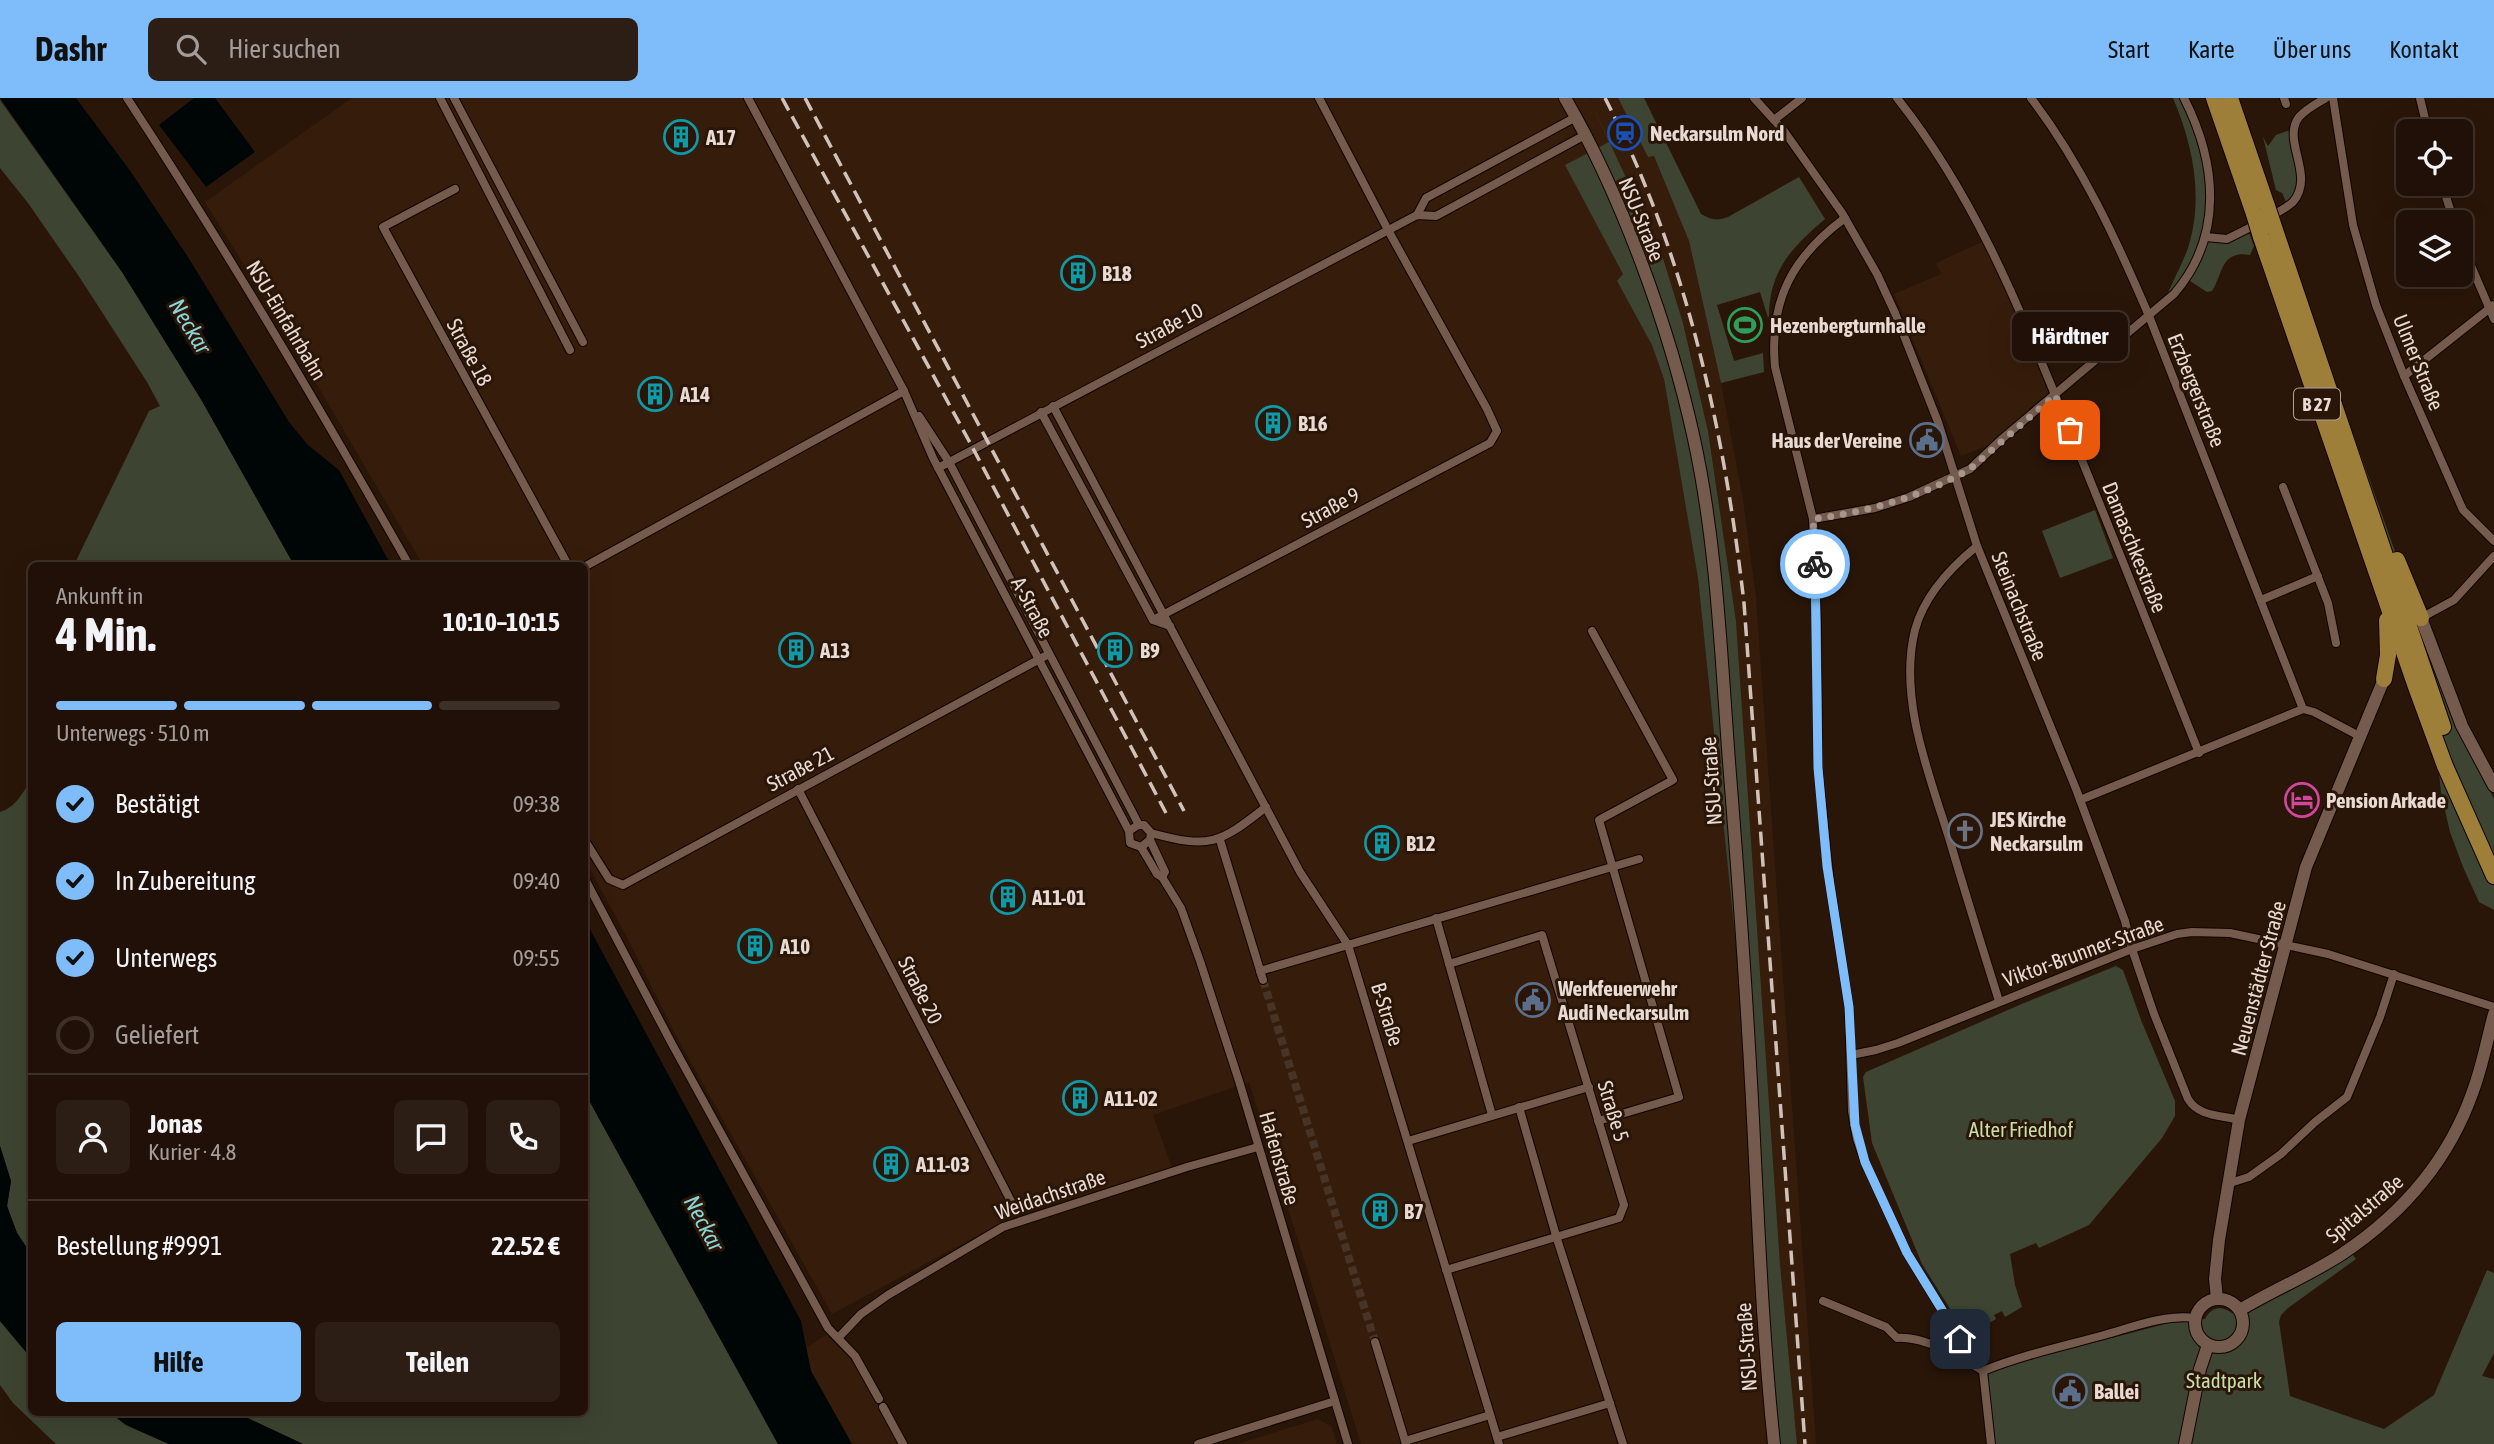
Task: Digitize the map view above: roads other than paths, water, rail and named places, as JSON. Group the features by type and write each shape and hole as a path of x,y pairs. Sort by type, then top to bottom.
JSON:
{"highway":[{"name":"B 27","path":"2214,98 2261,210"},
{"name":"B 27","path":"2230,98 2268,233 2386,600 2445,766 2493,874"},
{"name":"B 27","path":"2268,233 2358,471 2455,762 2470,820"},
{"path":"2358,471 2421,618"},
{"path":"2384,679 2388,655 2386,600"}],"main road":[{"name":"NSU-Straße","path":"1565,98 1586,135 1629,232 1663,327 1694,439 1703,490 1719,632 1735,830 1762,1319 1774,1444"},
{"path":"2421,618 2462,726 2494,786"},
{"name":"Neuenstädter Straße","path":"2217,1299 2215,1279 2219,1240 2239,1119 2306,867 2384,679"},
{"name":"Spitalstraße","path":"2240,1310 2341,1255 2394,1214 2417,1190 2446,1149 2461,1120 2473,1091 2494,1014"},
{"path":"2217,1299 2232,1302 2240,1310 2243,1327 2236,1340 2222,1347 2208,1345 2198,1336 2194,1326 2195,1318 2205,1303 2217,1299"},
{"path":"2185,1444 2200,1369 2208,1345"}],"street":[{"name":"NSU-Einfahrbahn","path":"127,98 195,202 407,562"},
{"path":"440,98 569,350"},
{"path":"454,98 583,342"},
{"name":"A-Straße","path":"748,98 906,395 938,468 1129,831 1130,843 1142,848 1167,887"},
{"path":"1319,98 1388,230"},
{"name":"Steinachstraße","path":"1754,98 1815,171 1877,274 1895,313 1957,477 1977,546 2080,800 2125,921 2154,1014 2193,1106 2200,1112 2239,1119"},
{"path":"1774,120 1802,98"},
{"name":"Damaschkestraße","path":"1898,98 1933,147 1975,217 2009,285 2199,753"},
{"name":"Erzbergerstraße","path":"2031,98 2092,191 2149,316 2303,709"},
{"path":"1813,519 1875,508 1909,497 1970,469 2149,316 2187,278 2200,256 2206,237 2210,197 2207,164 2195,121 2184,98"},
{"path":"2206,237 2219,239 2236,236 2294,201 2302,182 2295,140 2296,123 2306,111 2326,98"},
{"name":"Ulmer Straße","path":"2333,98 2356,235 2376,305 2463,510 2494,541"},
{"path":"2420,98 2425,119"},
{"path":"1576,117 1426,198 1417,215 1436,216 1586,135"},
{"name":"Straße 18","path":"455,189 383,227 566,562"},
{"name":"Straße 10","path":"938,468 1417,215"},
{"path":"1845,218 1815,242 1797,265 1779,303 1773,331 1775,367 1813,519 1818,768 1831,896 1849,1007 1852,1111 1861,1152 1907,1253 1962,1343 1963,1358"},
{"name":"Straße 9","path":"1153,620 1490,443 1497,431 1487,408 1388,230"},
{"path":"2473,267 2492,307 2494,319"},
{"path":"2404,376 2492,307"},
{"path":"588,565 906,395"},
{"name":"A-Straße","path":"906,395 949,462 1138,825"},
{"name":"B-Straße","path":"1053,406 1300,872 1348,945 1498,1441"},
{"path":"1041,412 1153,620 1170,626"},
{"path":"2283,487 2328,603 2336,643"},
{"path":"1977,546 1949,572 1920,616 1911,649 1910,690 1918,731 1941,814 1999,1001"},
{"path":"2421,618 2454,600 2494,556"},
{"path":"2261,600 2318,576"},
{"path":"1592,631 1673,780 1599,820 1679,1097 1598,1121"},
{"name":"Straße 21","path":"588,846 608,879 624,885 1049,653"},
{"path":"2080,800 2303,709 2361,737"},
{"name":"Straße 20","path":"798,789 1014,1208"},
{"path":"1151,837 1181,842 1220,840 1266,807"},
{"path":"1129,831 1138,825 1148,828 1151,837"},
{"path":"1142,848 1151,837"},
{"name":"A-Straße","path":"1151,837 1165,872 1162,877"},
{"path":"1220,840 1261,975 1348,945 1639,859"},
{"path":"588,885 828,1328 855,1356 903,1444"},
{"name":"Hafenstraße","path":"1167,887 1181,908 1200,961 1348,1444"},
{"path":"1436,918 1492,1115"},
{"name":"Viktor-Brunner-Straße","path":"1851,1055 1898,1043 2132,949 2173,935 2192,932 2230,933 2328,954 2494,1007"},
{"name":"Straße 5","path":"1446,1270 1619,1218 1624,1205 1542,935 1449,964"},
{"path":"2230,1183 2243,1181 2260,1169 2347,1097 2380,1017 2394,974"},
{"path":"1408,1141 1588,1087"},
{"path":"1519,1107 1557,1238 1623,1444"},
{"name":"Weidachstraße","path":"839,1337 861,1314 888,1294 1003,1227 1187,1167 1258,1147"},
{"path":"1823,1301 1885,1326 1897,1338 1909,1337 1963,1358 1983,1371"},
{"path":"1983,1371 2033,1354 2152,1322 2195,1318"},
{"path":"1375,1342 1406,1442 1490,1415"},
{"path":"1983,1371 1991,1444"},
{"path":"1198,1444 1335,1401"},
{"path":"1498,1441 1611,1403"}],"water":[{"name":"Neckar","path":"0,98 76,98 131,172 188,257 289,422 308,445 339,470 389,562 292,562 202,401 122,272"},
{"path":"194,98 215,98 255,152 206,187 159,125"},
{"name":"Neckar","path":"588,926 801,1321 811,1371 852,1444 778,1444 588,1098"},
{"path":"0,1146 11,1181 7,1206 17,1233 28,1250 28,1354 0,1321"},
{"path":"114,1416 244,1416 303,1444 169,1444 126,1425"}],"tunnel":[{"path":"1263,980 1375,1342"}],"railway":[{"path":"782,98 968,439 1166,813"},
{"path":"805,98 1184,811"},
{"path":"1605,98 1658,219 1679,281 1713,408 1736,537 1744,603 1805,1444"}],"place":[{"name":"Neckarsulm Nord","path":"1625,133"},
{"name":"A17","path":"681,137"},
{"name":"B18","path":"1078,273"},
{"name":"Hezenbergturnhalle","path":"1745,325"},
{"name":"A14","path":"655,394"},
{"name":"B16","path":"1273,423"},
{"name":"Härdtner","path":"2070,430"},
{"name":"Haus der Vereine","path":"1927,440"},
{"name":"A13","path":"796,650"},
{"name":"B9","path":"1115,650"},
{"name":"Pension Arkade","path":"2302,800"},
{"name":"JES Kirche Neckarsulm","path":"1965,831"},
{"name":"B12","path":"1382,843"},
{"name":"A11-01","path":"1008,897"},
{"name":"A10","path":"755,946"},
{"name":"Werkfeuerwehr Audi Neckarsulm","path":"1533,1000"},
{"name":"A11-02","path":"1080,1098"},
{"name":"A11-03","path":"891,1164"},
{"name":"B7","path":"1380,1211"},
{"name":"Ballei","path":"2070,1391"}],"park label":[{"name":"Alter Friedhof","path":"2021,1129"},
{"name":"Stadtpark","path":"2224,1380"}]}
